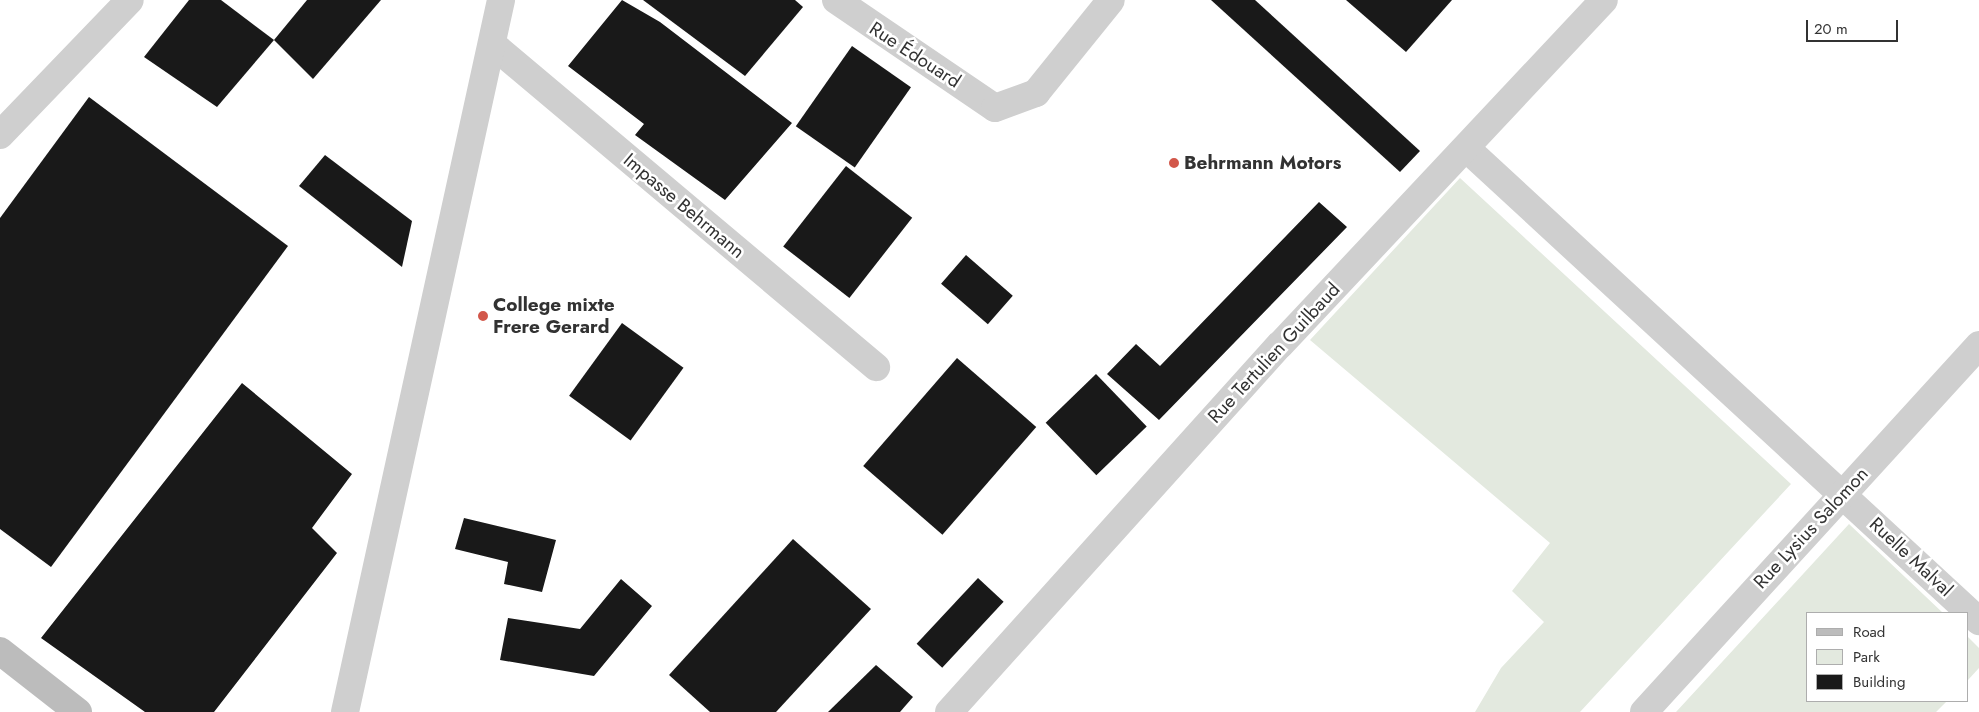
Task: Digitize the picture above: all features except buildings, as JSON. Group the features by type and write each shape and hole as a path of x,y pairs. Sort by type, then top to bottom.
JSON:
{"main road":[{"path":"0,650 78,712"}],"street":[{"path":"0,135 130,0"},
{"path":"345,712 501,0"},
{"name":"Rue Édouard","path":"836,0 996,108 1036,93 1111,0"},
{"name":"Rue Tertulien Guilbaud","path":"949,712 1280,344 1604,0"},
{"name":"Impasse Behrmann","path":"492,44 876,367"},
{"name":"Ruelle Malval","path":"1466,148 1979,621"},
{"name":"Rue Lysius Salomon","path":"1644,712 1979,345"}],"green space":[{"path":"1460,178 1791,484 1580,712 1475,712 1501,668 1544,622 1512,591 1550,543 1310,340"},
{"path":"1849,524 1942,612 1806,612 1806,702 1946,702 1936,712 1676,712"},
{"path":"1969,638 1979,648 1979,668 1969,679"}],"place":[{"name":"Behrmann Motors","path":"1174,163"},
{"name":"College mixte Frere Gerard","path":"483,316"}]}
